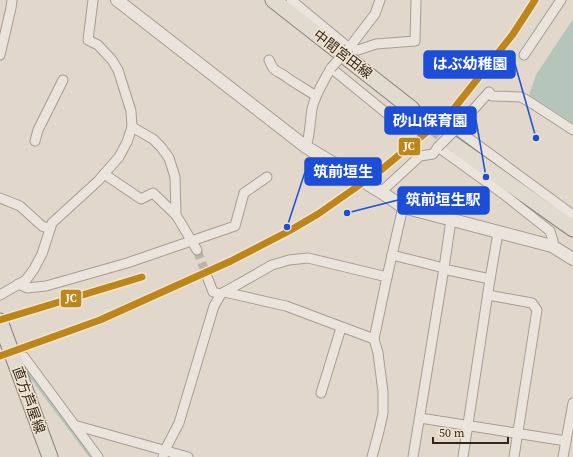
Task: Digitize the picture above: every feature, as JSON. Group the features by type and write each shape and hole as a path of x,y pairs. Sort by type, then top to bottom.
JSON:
{"main road":[{"name":"中間宮田線","path":"273,0 412,109"},
{"path":"447,139 573,229"},
{"name":"直方芦屋線","path":"0,321 50,457"}],"street":[{"path":"0,54 12,8 12,0"},
{"path":"0,295 26,280 42,254 52,223 98,181 119,157 127,142 132,127 131,111 118,70 98,46 88,40 93,0"},
{"path":"117,0 306,147 403,207 552,246 573,259"},
{"path":"291,0 349,48 358,50 376,44 415,41 416,0"},
{"path":"306,147 312,108 316,96 331,68 349,48 375,14 380,0"},
{"path":"524,55 561,0"},
{"path":"269,60 272,67 278,73 316,96"},
{"path":"331,68 396,121"},
{"path":"35,141 38,130 63,80"},
{"path":"381,192 420,156 433,154 489,92 492,96 521,97 573,130"},
{"path":"132,127 153,139 161,146 169,158 175,177 176,215"},
{"path":"447,139 573,215"},
{"path":"447,139 502,193 550,231 553,240 552,246"},
{"path":"104,174 141,199 152,193 176,215 195,245"},
{"path":"18,284 27,288 46,286 195,245 235,226 244,193 267,177"},
{"path":"0,198 20,206 42,226 50,229"},
{"path":"372,457 383,413 378,352 374,339 403,207"},
{"path":"413,457 451,220"},
{"path":"463,457 498,233"},
{"path":"392,254 448,270 490,279"},
{"path":"164,454 179,423 214,306 223,293 272,265 289,260 308,258 387,277"},
{"path":"208,279 213,292 286,306 341,328 374,339"},
{"path":"488,295 532,303 537,310 514,457"},
{"path":"321,393 341,328"},
{"path":"13,355 24,357 98,457"},
{"path":"563,457 573,402"},
{"path":"420,418 566,440"},
{"path":"74,425 164,454 188,457"}],"shaded area":[{"path":"573,19 573,123 529,95 536,75"}],"waterway":[{"path":"23,366 91,457"}],"tunnel":[{"path":"412,109 449,141"},
{"path":"197,250 208,279"}],"transit line":[{"name":"JC","path":"0,356 100,320 231,261 318,214 381,170 452,111 513,34 535,0"},
{"name":"JC","path":"0,320 142,277"}],"place":[{"name":"はぶ幼稚園","path":"536,138"},
{"name":"砂山保育園","path":"486,177"},
{"name":"筑前垣生駅","path":"347,213"},
{"name":"筑前垣生","path":"287,227"}]}
